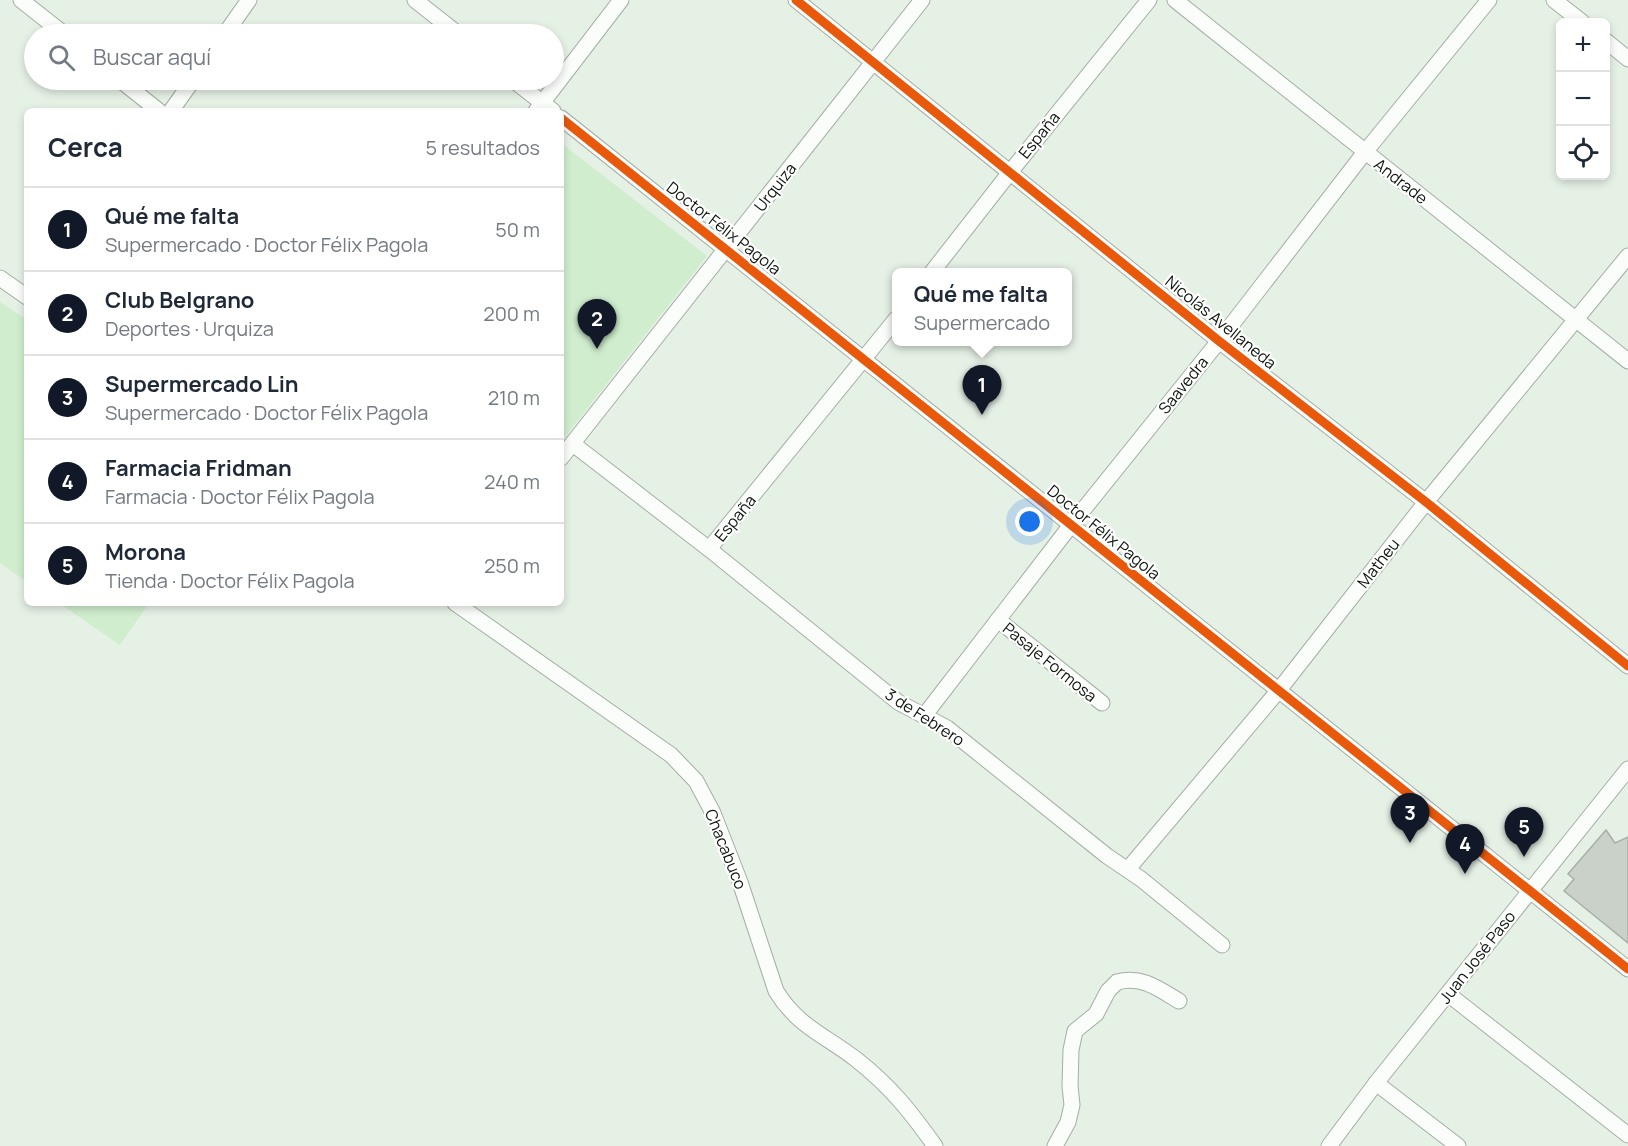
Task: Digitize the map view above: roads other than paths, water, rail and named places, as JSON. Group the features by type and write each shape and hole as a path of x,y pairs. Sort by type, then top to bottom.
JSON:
{"street":[{"path":"21,0 51,24"},
{"path":"232,24 249,0"},
{"path":"415,0 445,24"},
{"path":"564,80 621,0"},
{"name":"Nicolás Avellaneda","path":"796,0 1011,171 1219,341 1426,502 1628,666"},
{"name":"Urquiza","path":"564,454 922,0"},
{"name":"España","path":"936,268 1149,0"},
{"name":"Andrade","path":"1175,0 1628,361"},
{"name":"Saavedra","path":"924,716 1071,525 1219,341 1365,152 1489,0"},
{"path":"1554,0 1577,18"},
{"path":"1610,45 1628,59"},
{"path":"133,90 155,108"},
{"path":"173,108 186,90"},
{"path":"524,90 544,108 557,90"},
{"name":"Doctor Félix Pagola","path":"564,120 1628,969"},
{"name":"Matheu","path":"1128,869 1279,690 1426,502 1628,256"},
{"path":"0,278 24,295"},
{"name":"España","path":"710,549 892,325"},
{"name":"3 de Febrero","path":"573,444 710,549 898,702 947,728 1222,945"},
{"name":"Chacabuco","path":"459,606 671,755 687,770 696,781 713,813 740,882 776,991 786,1007 799,1020 856,1059 886,1084 909,1108 935,1146"},
{"name":"Pasaje Formosa","path":"998,620 1102,703"},
{"name":"Juan José Paso","path":"1329,1146 1376,1083 1628,769"},
{"path":"1054,1146 1068,1122 1072,1105 1071,1050 1075,1031 1096,1014 1108,992 1117,982 1138,980 1148,983 1179,1001"},
{"path":"1448,994 1628,1135"},
{"path":"1376,1083 1458,1146"}],"place":[{"name":"Club Belgrano","path":"597,349"},
{"name":"Qué me falta","path":"982,415"},
{"name":"Supermercado Lin","path":"1410,843"},
{"name":"Morona","path":"1524,857"},
{"name":"Farmacia Fridman","path":"1465,874"}]}
